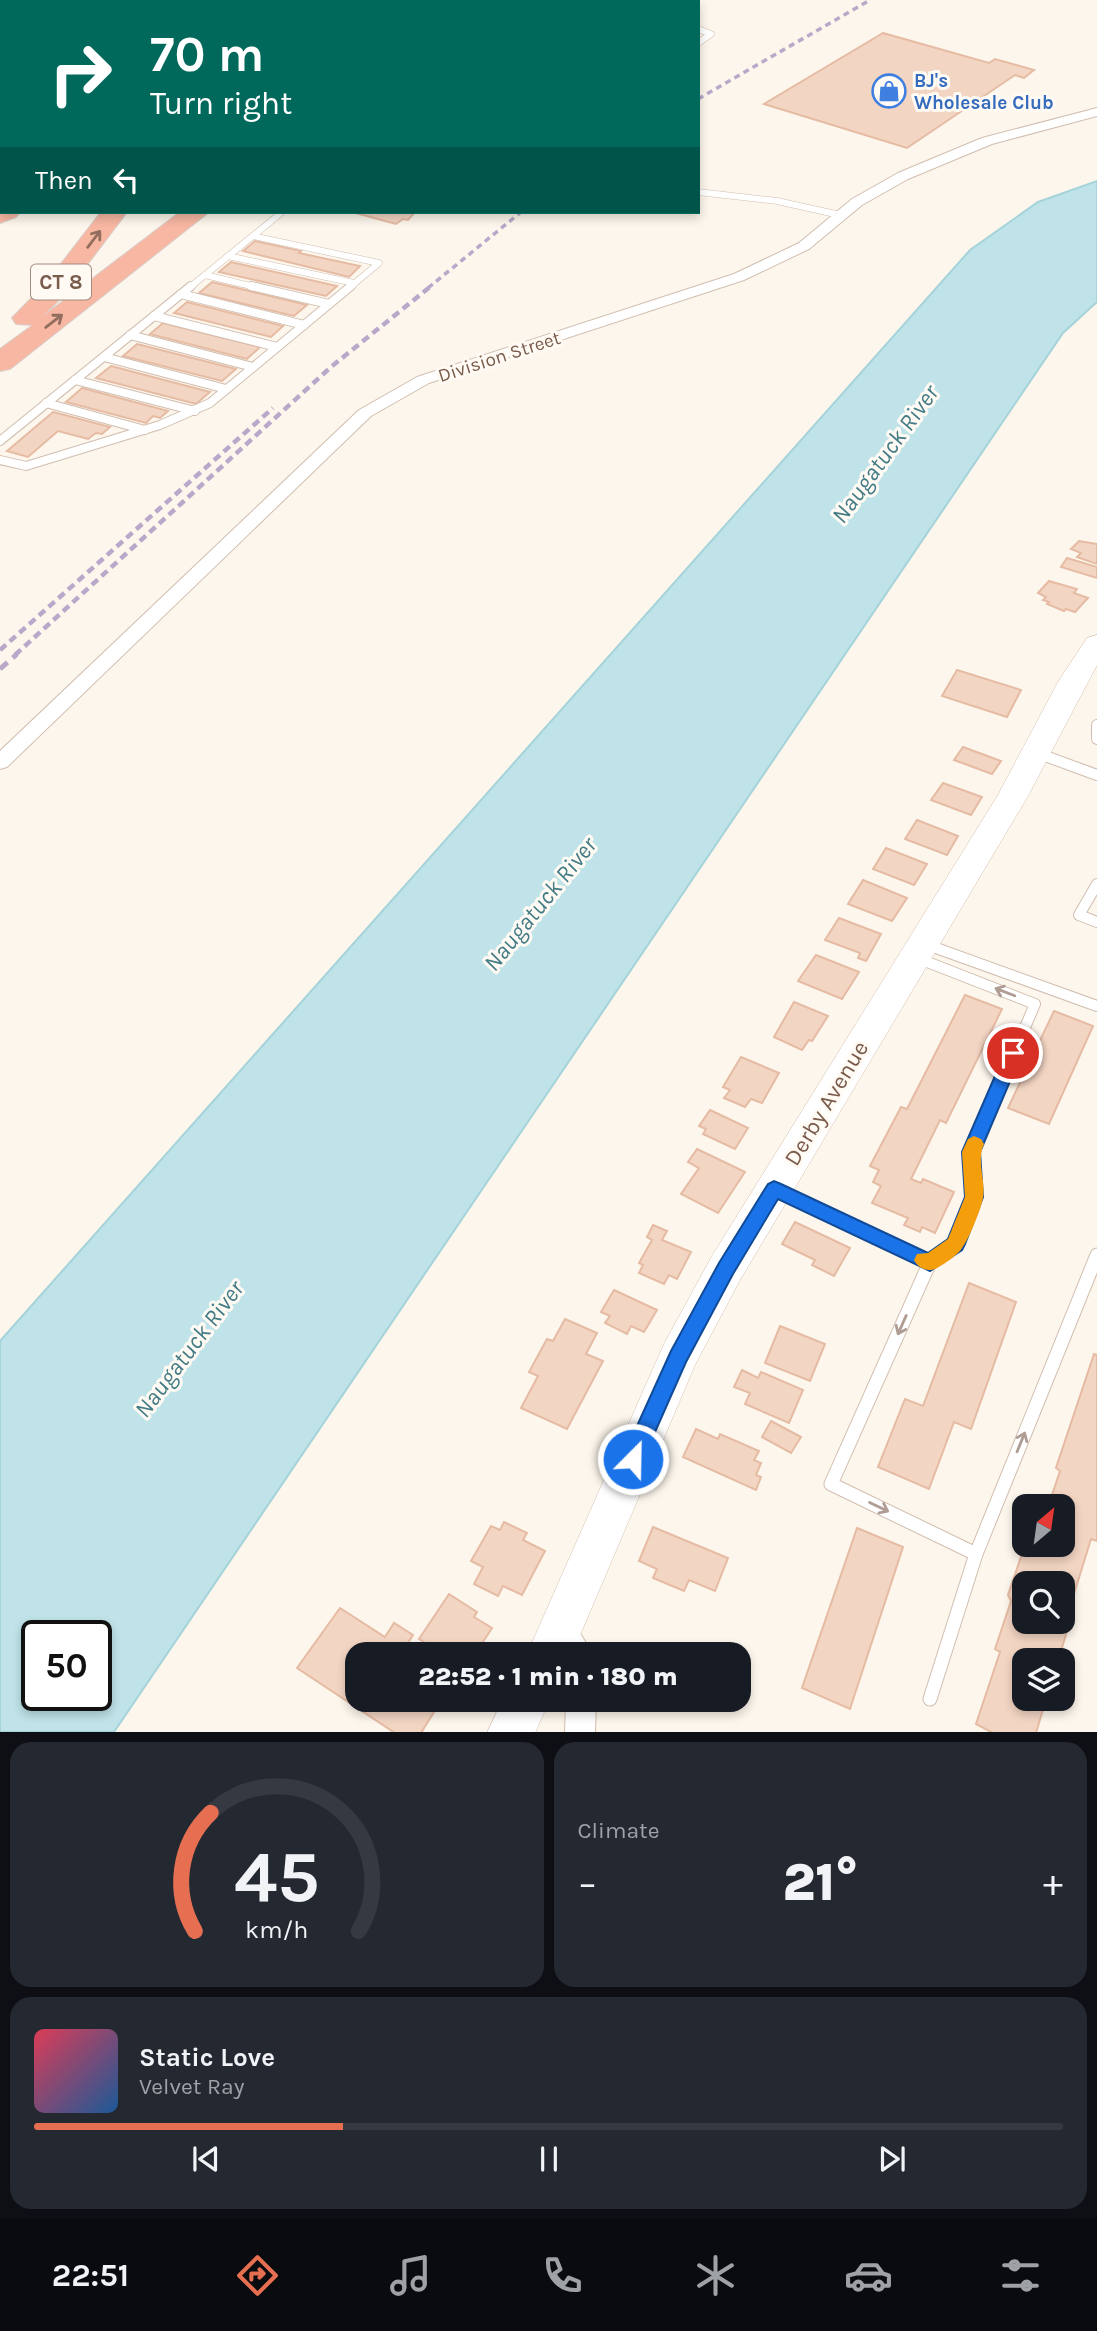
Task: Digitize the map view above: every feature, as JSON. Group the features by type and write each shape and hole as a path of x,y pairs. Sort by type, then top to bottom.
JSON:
{"highway":[{"name":"CT 8","path":"0,315 35,281 85,214"},
{"name":"CT 8","path":"0,344 57,288 112,214"},
{"path":"0,363 193,214"}],"main road":[{"name":"Derby Avenue","path":"565,1642 678,1357 726,1268 1037,753 1072,682 1097,644"},
{"path":"510,1732 520,1712"}],"street":[{"name":"Division Street","path":"0,762 365,413 386,400 423,380 738,278 804,246 840,215 875,192 943,158 987,141 1097,112"},
{"path":"580,1732 581,1712"}],"lane":[{"path":"700,30 711,34 700,42"},
{"path":"700,192 777,201 840,215"},
{"path":"0,441 280,214"},
{"path":"0,460 26,466 145,430 195,411 226,389 379,263 253,236"},
{"path":"228,256 354,283"},
{"path":"205,275 329,304"},
{"path":"181,294 304,325"},
{"path":"154,316 277,347"},
{"path":"130,335 253,367"},
{"path":"104,357 226,389"},
{"path":"75,380 195,411"},
{"path":"46,403 145,430"},
{"path":"1097,724 1097,739"},
{"path":"1037,753 1097,775"},
{"path":"1097,884 1079,915 1097,922"},
{"path":"919,950 1097,1006"},
{"path":"919,950 1035,1004 971,1152 974,1197 955,1244 930,1262 831,1484 976,1554"},
{"path":"774,1189 930,1262"},
{"path":"930,1699 976,1554 1097,1255"}],"water":[{"name":"Naugatuck River","path":"1097,181 1097,302 1063,333 114,1732 0,1732 0,1341 970,250 1038,202"}],"building":[{"name":"BJ's Wholesale Club","path":"883,33 989,63 995,59 1034,70 1024,78 1015,75 907,148 764,104"},
{"path":"359,214 413,214 408,220 403,219 396,224"},
{"path":"255,241 360,266 349,277 243,251"},
{"path":"231,262 337,286 326,296 219,272"},
{"path":"212,282 307,305 294,316 199,293"},
{"path":"187,302 283,326 271,337 174,313"},
{"path":"163,323 260,347 247,359 150,334"},
{"path":"137,344 236,369 222,381 123,356"},
{"path":"111,366 210,392 196,404 96,378"},
{"path":"82,388 168,411 160,418 153,416 146,423 66,402"},
{"path":"53,412 110,427 102,434 96,433 88,439 58,431 28,457 7,451"},
{"path":"1079,541 1097,544 1097,564 1077,557 1081,553 1071,549"},
{"path":"1067,558 1097,567 1097,578 1061,567"},
{"path":"1049,581 1077,589 1074,593 1088,598 1075,612 1047,604 1049,602 1043,600 1046,597 1038,593"},
{"path":"957,670 1021,690 1007,717 942,696"},
{"path":"963,747 1001,761 992,774 954,760"},
{"path":"943,783 982,797 971,815 931,800"},
{"path":"917,820 958,836 947,855 905,839"},
{"path":"886,848 927,864 914,885 873,869"},
{"path":"863,880 907,898 892,921 848,904"},
{"path":"839,918 881,934 866,961 858,958 860,953 825,940"},
{"path":"816,955 859,972 842,999 798,981"},
{"path":"965,995 1002,1009 946,1123 940,1120 911,1179 921,1183 923,1179 954,1192 935,1233 922,1227 920,1232 904,1225 908,1218 872,1203 881,1186 873,1182 879,1170 870,1166 901,1107 907,1109"},
{"path":"794,1002 828,1016 812,1041 809,1040 802,1050 774,1037"},
{"path":"1054,1011 1093,1026 1049,1124 1008,1108"},
{"path":"741,1057 779,1073 762,1103 751,1099 745,1107 724,1098 730,1090 723,1087"},
{"path":"710,1110 748,1128 735,1149 703,1134 706,1129 699,1126"},
{"path":"697,1149 745,1172 718,1213 681,1194 699,1168 688,1162"},
{"path":"795,1222 850,1248 834,1276 812,1265 815,1260 782,1244"},
{"path":"653,1225 667,1231 662,1240 691,1252 677,1279 669,1275 664,1284 639,1273 643,1265 639,1263 652,1240 647,1237"},
{"path":"969,1283 1016,1302 971,1429 954,1422 929,1489 878,1467 905,1399 923,1406"},
{"path":"614,1290 657,1310 644,1332 631,1326 627,1334 605,1323 610,1316 601,1312"},
{"path":"565,1319 597,1333 586,1354 603,1361 567,1429 521,1408 538,1376 529,1372 547,1339 553,1341"},
{"path":"780,1326 825,1344 810,1381 765,1363"},
{"path":"1094,1354 1097,1355 1097,1541 1091,1539 1075,1591 1075,1571 1016,1571 1021,1558 1075,1557 1075,1494 1052,1494 1060,1471 1056,1468"},
{"path":"742,1370 758,1378 761,1372 803,1390 789,1423 745,1404 750,1393 734,1387"},
{"path":"771,1421 801,1437 791,1453 762,1437"},
{"path":"696,1429 718,1439 720,1434 759,1451 754,1460 761,1463 756,1475 761,1477 756,1490 683,1457"},
{"path":"504,1522 527,1533 523,1540 545,1551 522,1595 503,1586 498,1596 474,1584 483,1567 471,1561 491,1526 500,1530"},
{"path":"653,1527 728,1558 715,1591 689,1580 684,1591 653,1578 657,1569 639,1561"},
{"path":"857,1528 903,1547 850,1709 802,1688"},
{"path":"1012,1583 1012,1634 1066,1634 1062,1648 1012,1648 1012,1711 1042,1711 1036,1732 991,1732 976,1724 1000,1652 995,1649 1011,1601 1008,1595"},
{"path":"449,1594 477,1612 474,1617 492,1628 483,1642 424,1642 419,1639"},
{"path":"340,1608 385,1637 394,1623 413,1635 408,1642 345,1642 345,1700 297,1668"},
{"path":"363,1712 434,1712 422,1732 393,1732"}],"railway":[{"path":"700,98 870,0"},
{"path":"428,288 519,214"},
{"path":"15,655 331,367 431,286"},
{"path":"0,650 273,408"},
{"path":"0,669 17,654"}],"slow traffic":[{"path":"924,1260 930,1262 955,1244 974,1197 971,1152 974,1144"}],"place":[{"name":"BJ's Wholesale Club","path":"889,91"}],"route":[{"path":"633,1459 678,1357 726,1268 774,1189 930,1262 955,1244 974,1197 971,1152 1013,1053"}]}
